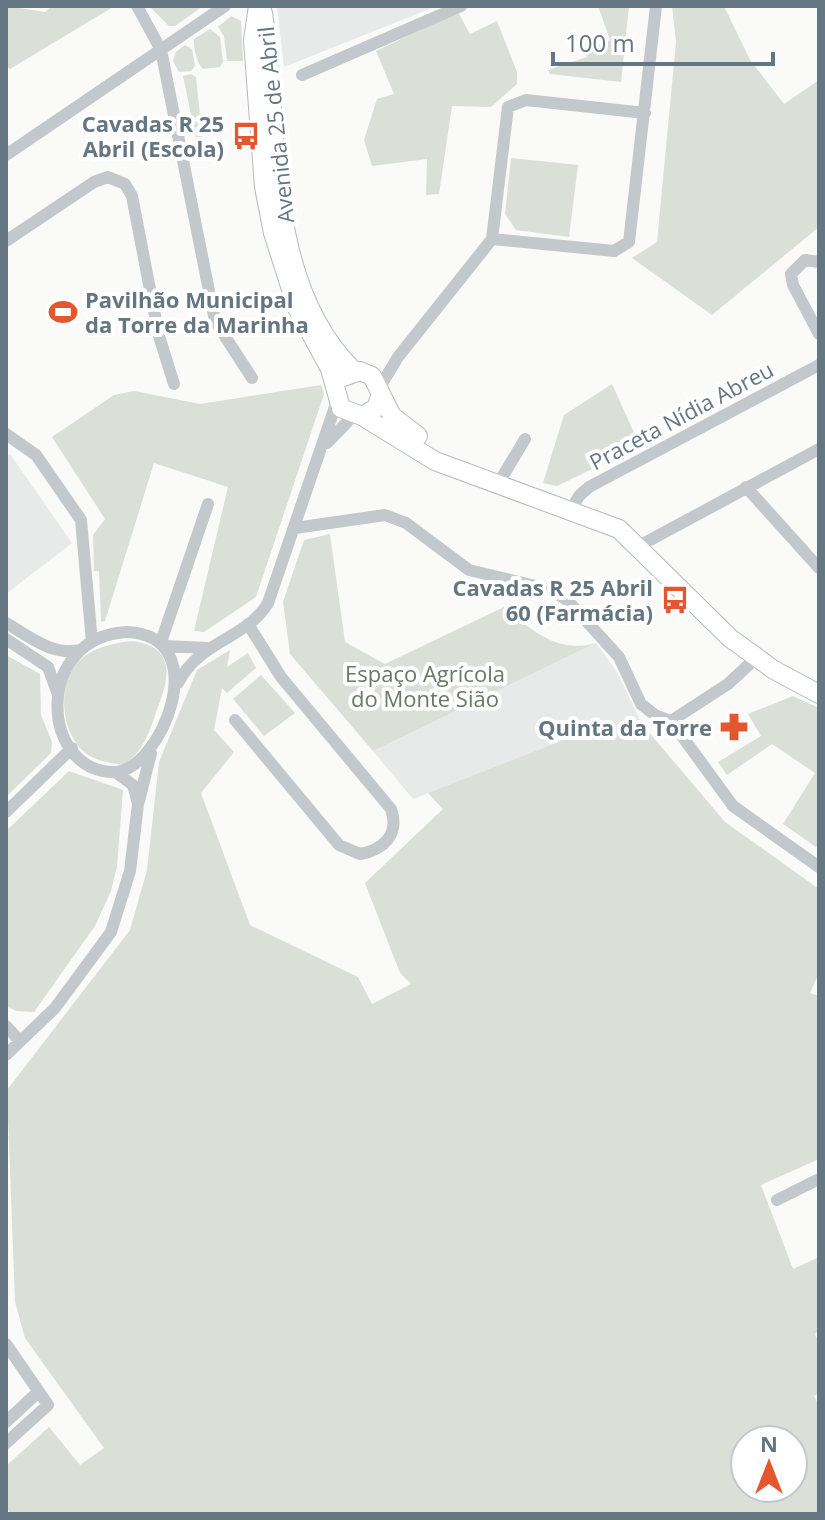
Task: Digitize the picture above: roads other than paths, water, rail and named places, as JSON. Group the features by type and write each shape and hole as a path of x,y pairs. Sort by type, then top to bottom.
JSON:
{"main road":[{"name":"Avenida 25 de Abril","path":"260,6 285,230 312,308 342,360 357,371"},
{"name":"Avenida 25 de Abril","path":"260,6 253,40 264,187 273,233 297,308 330,369 336,397"},
{"path":"477,475 392,416 372,376 357,371 343,377 336,397 358,415 435,461 619,529 708,618 756,658 819,694"},
{"path":"358,415 376,408 381,390"}],"street":[{"path":"137,6 161,50 215,321 252,378"},
{"path":"6,155 225,6"},
{"path":"302,75 461,6"},
{"path":"492,239 614,251 624,247 632,236 656,6"},
{"path":"381,390 398,357 492,239 505,113 512,103 526,100 645,113"},
{"path":"6,241 94,182 108,177 125,184 132,196 159,336 174,384"},
{"path":"819,262 805,260 791,274 793,285 819,334"},
{"path":"357,371 398,357"},
{"name":"Praceta Nídia Abreu","path":"571,510 589,487 819,365"},
{"path":"6,1055 55,1008 111,932 130,871 138,804 152,747 174,691 189,665 207,648 248,624 268,603 323,449 336,397"},
{"path":"323,449 358,415"},
{"path":"6,434 36,455 81,520 92,642"},
{"path":"498,484 525,439"},
{"path":"639,546 819,449"},
{"path":"746,487 819,568"},
{"path":"174,691 175,667 162,644 208,504"},
{"path":"295,528 385,515 406,523 469,570 552,590 568,601 619,657 641,704 671,721 733,806 819,867"},
{"path":"6,623 53,650 67,653 81,650"},
{"path":"235,720 339,845 360,854 381,848 388,840 395,824 391,809 281,677 248,624"},
{"path":"57,693 66,668 92,642 127,632 162,644 207,648"},
{"path":"6,639 48,667 57,693 58,721 72,748 92,766 114,772 133,785 138,804"},
{"path":"671,721 728,684 756,658"},
{"path":"114,772 137,765 152,747"},
{"path":"6,812 72,748"},
{"path":"6,1026 19,1040"},
{"path":"777,1200 819,1179"},
{"path":"6,1344 48,1405 6,1443"},
{"path":"6,1422 37,1393"}],"place":[{"name":"Cavadas R 25 Abril (Escola)","path":"246,136"},
{"name":"Pavilhão Municipal da Torre da Marinha","path":"63,312"},
{"name":"Cavadas R 25 Abril 60 (Farmácia)","path":"675,600"},
{"name":"Quinta da Torre","path":"734,727"}],"park label":[{"name":"Espaço Agrícola do Monte Sião","path":"425,686"}]}
